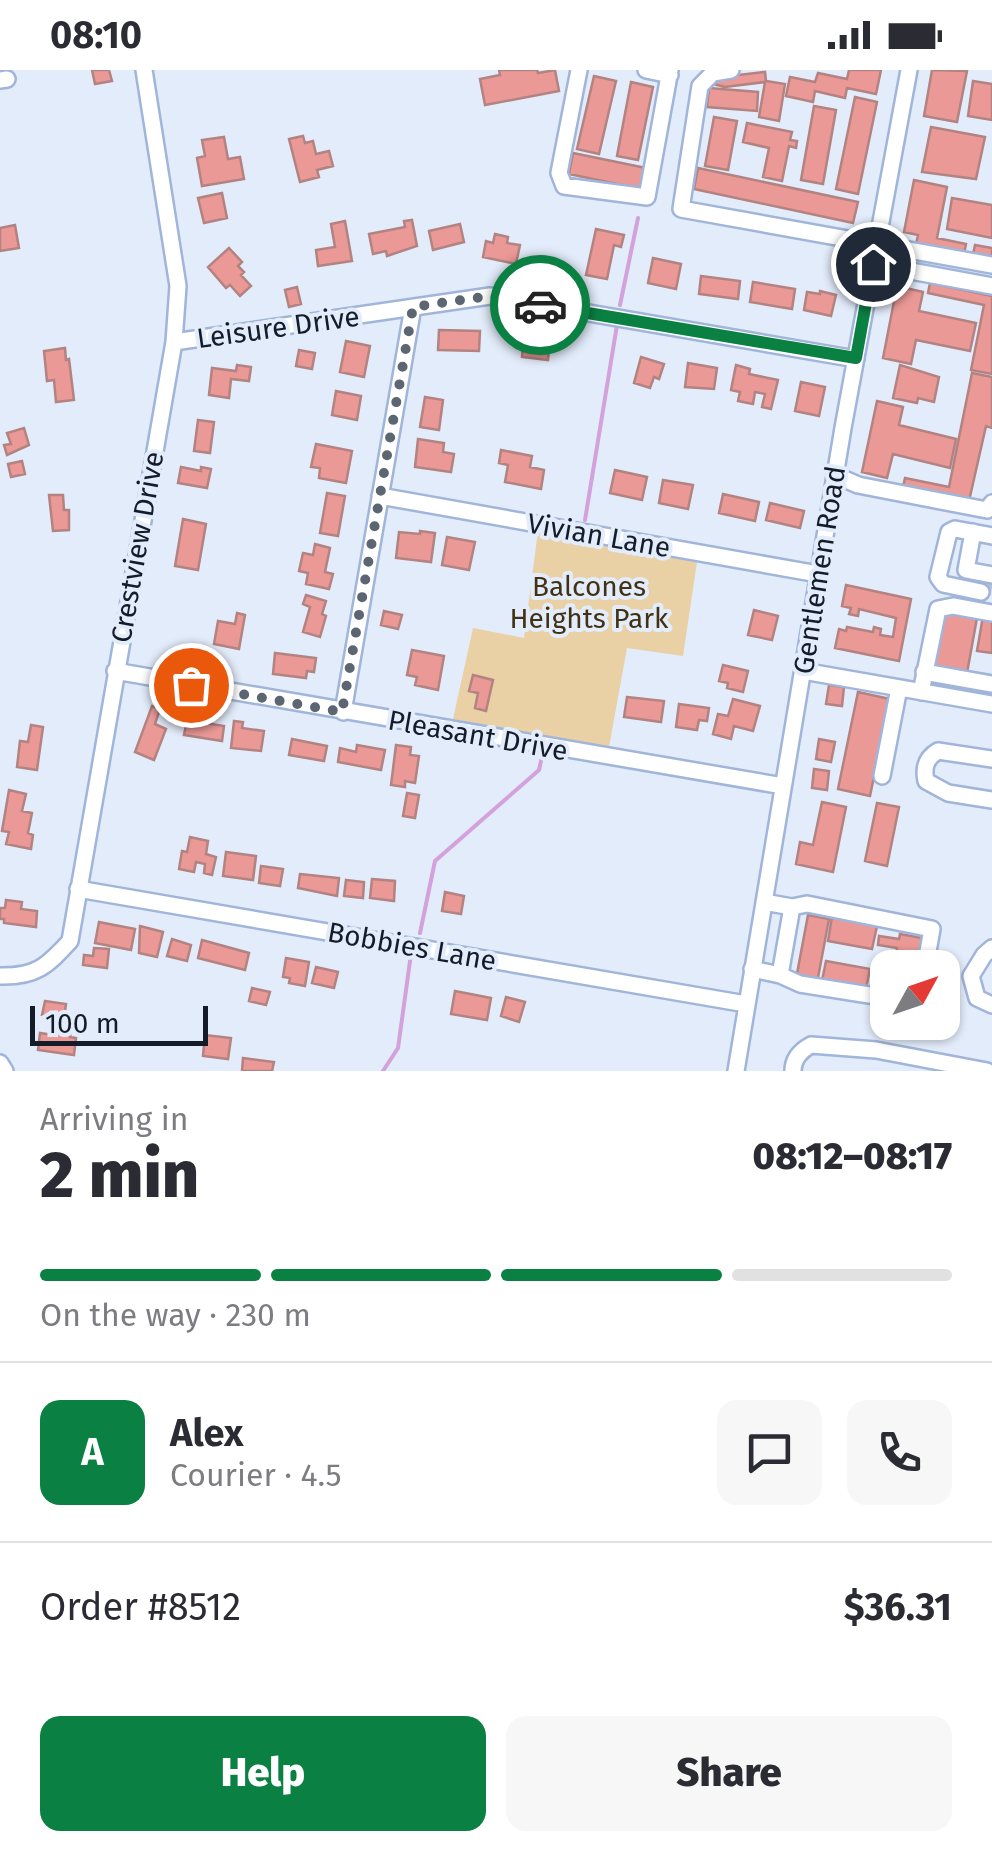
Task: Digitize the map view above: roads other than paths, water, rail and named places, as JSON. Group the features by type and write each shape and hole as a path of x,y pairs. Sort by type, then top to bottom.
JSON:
{"street":[{"name":"Crestview Drive","path":"0,976 19,976 46,967 70,941 174,342 178,286 144,70"},
{"path":"579,70 558,173 564,186 647,197 670,72 646,70"},
{"path":"731,70 713,73 700,86 681,209 992,265"},
{"name":"Gentlemen Road","path":"736,1071 835,475 909,70"},
{"path":"873,264 992,286"},
{"name":"Leisure Drive","path":"174,342 490,296 856,358"},
{"path":"342,712 413,307"},
{"path":"835,475 858,485 987,510 992,503"},
{"name":"Vivian Lane","path":"380,496 818,574"},
{"path":"981,586 943,584 938,577 949,532 955,529 992,536"},
{"path":"974,532 966,570 981,586"},
{"path":"921,692 938,609 953,606 992,613"},
{"path":"803,671 992,704"},
{"name":"Pleasant Drive","path":"115,672 783,786"},
{"path":"924,672 992,684"},
{"path":"882,776 900,688"},
{"path":"992,759 938,751 926,761 924,771 926,781 937,789 992,800"},
{"name":"Bobbies Lane","path":"78,889 746,1004"},
{"path":"764,902 792,907 807,904 932,928 928,950"},
{"path":"780,975 792,907"},
{"path":"992,948 971,976 977,998 992,1006"},
{"path":"752,969 800,984 870,995"},
{"path":"793,1071 802,1050 811,1045 876,1050 987,1071"},
{"path":"0,1064 5,1071"}],"waterway":[{"path":"620,305 638,218"},
{"path":"585,520 617,325"},
{"path":"420,933 435,861 539,770 543,752"},
{"path":"383,1071 398,1048 411,954"}],"tunnel":[{"path":"982,586 992,588"}],"park label":[{"name":"Balcones Heights Park","path":"589,602"}]}
